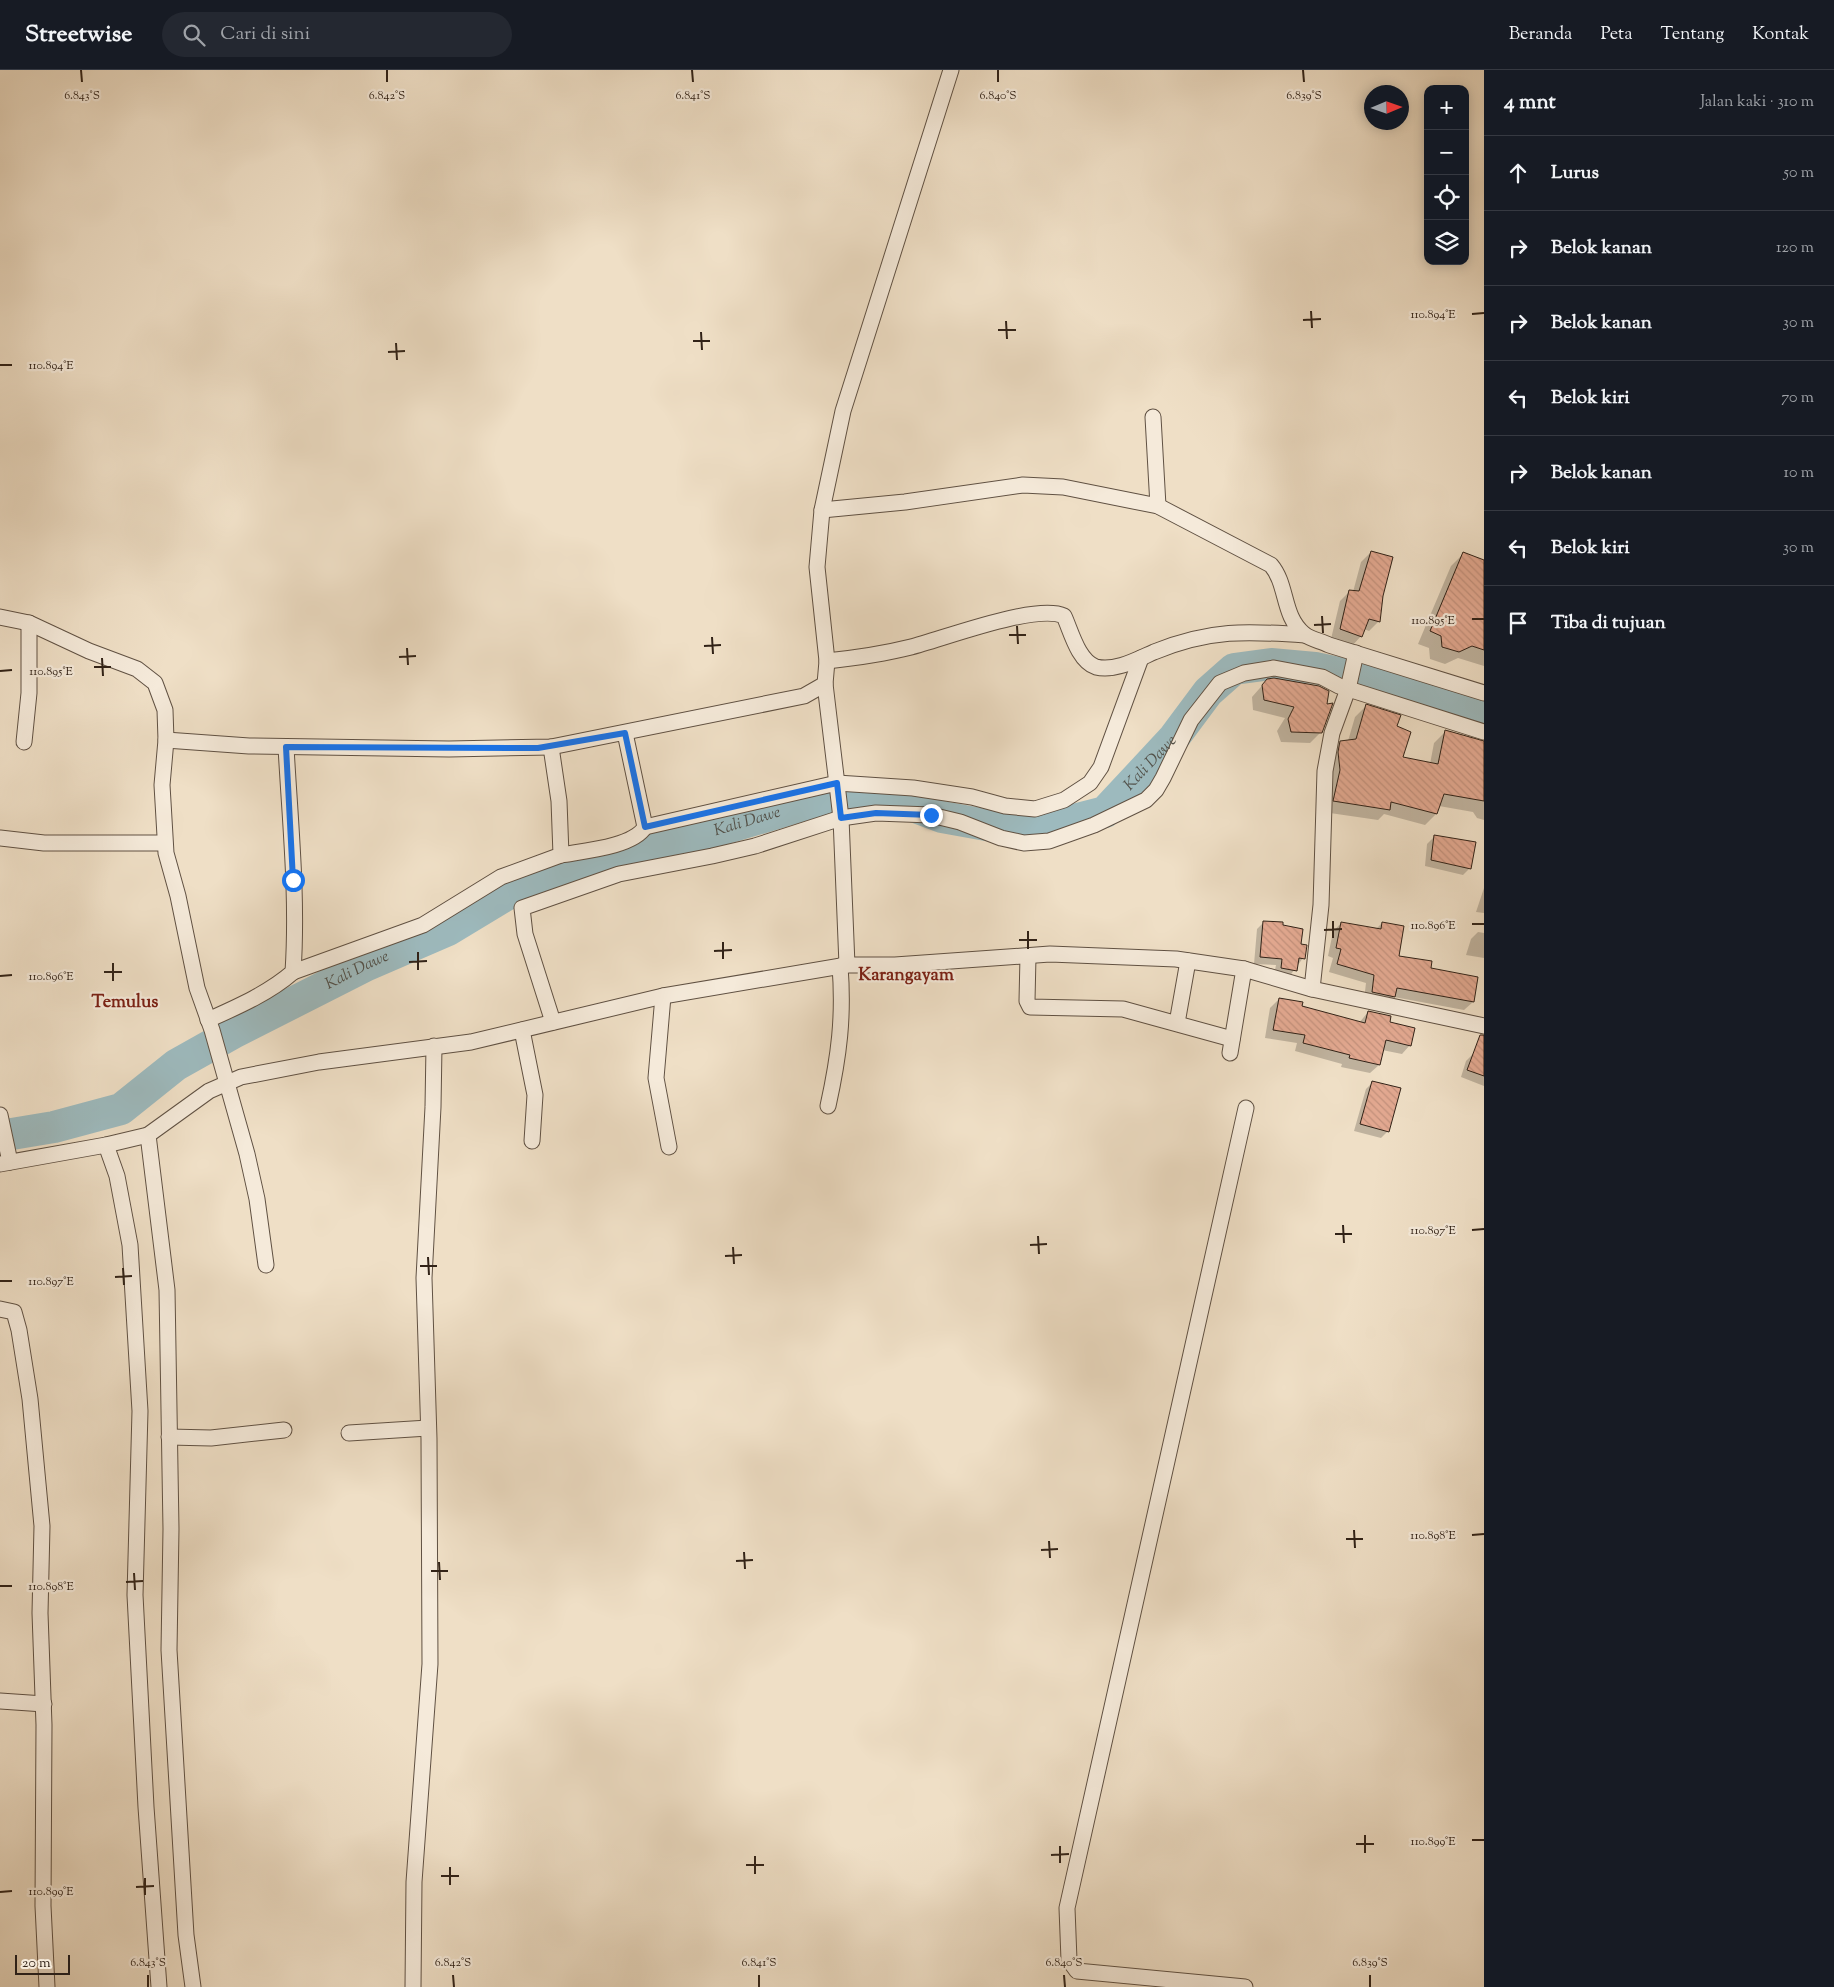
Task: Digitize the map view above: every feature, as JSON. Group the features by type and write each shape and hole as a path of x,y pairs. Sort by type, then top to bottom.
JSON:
{"street":[{"path":"828,1106 840,1051 843,966 840,812 825,684 827,661 817,567 822,510 843,411 951,70"},
{"path":"1153,417 1158,506"},
{"path":"822,510 905,502 1022,485 1063,487 1158,506 1271,565 1282,582 1291,618 1305,635 1352,672 1484,732"},
{"path":"827,661 896,651 957,632 1040,613 1055,612 1064,616 1080,652 1088,662 1095,666 1120,665 1196,636 1243,631 1305,635"},
{"path":"0,617 29,624 137,670 155,684 165,710 166,740 162,785 164,843 178,896 197,988 210,1025 247,1154 257,1199 266,1265"},
{"path":"24,742 29,693 29,624"},
{"path":"210,1025 282,981 292,972 423,925 502,877 562,855 604,848 636,837 645,827 837,785 913,788 972,797 1005,806 1035,809 1064,800 1090,783 1101,767 1141,658"},
{"path":"553,1022 524,934 522,908 619,874 658,868 755,846 840,812 931,815 960,822 1009,840 1024,843 1049,841 1094,825 1146,800 1164,778 1190,720 1220,683 1244,673 1274,668 1322,677 1352,672 1484,694"},
{"path":"1312,989 1321,905 1324,771 1332,733 1352,672"},
{"path":"166,740 286,747 551,748 804,696 825,684"},
{"path":"625,733 645,827"},
{"path":"286,747 293,880 294,948 292,972"},
{"path":"551,748 559,801 562,855"},
{"path":"0,838 44,843 164,843"},
{"path":"2,1121 6,1142 5,1163 106,1145 148,1135 209,1091 226,1082 319,1062 471,1042 663,996 843,966 896,965 1050,954 1188,961 1244,969 1312,989 1484,1026"},
{"path":"1028,956 1026,1001 1030,1007 1123,1009 1177,1023 1231,1046 1244,969"},
{"path":"1177,1023 1188,961"},
{"path":"663,996 656,1078 669,1148"},
{"path":"522,1030 535,1095 532,1141"},
{"path":"413,1987 414,1882 430,1664 428,1428 424,1278 433,1116 434,1046"},
{"path":"1245,1987 1077,1971 1068,1960 1067,1908 1246,1108"},
{"path":"148,1135 167,1290 171,1529 169,1650 186,1934 193,1987"},
{"path":"106,1145 117,1176 132,1264 140,1411 135,1595 148,1836 159,1987"},
{"path":"0,1309 10,1309 16,1316 30,1399 42,1526 40,1613 44,1704 43,1906 47,1987"},
{"path":"349,1433 428,1428"},
{"path":"169,1437 211,1438 284,1430"},
{"path":"0,1701 44,1704"}],"building":[{"path":"1371,551 1393,557 1383,596 1380,622 1369,619 1362,637 1340,629 1349,590 1359,591"},
{"path":"1463,552 1484,560 1484,650 1472,646 1459,652 1442,647 1441,636 1430,631"},
{"path":"1274,678 1319,686 1329,691 1327,704 1333,703 1322,733 1291,732 1288,719 1294,707 1264,700 1262,685 1267,679"},
{"path":"1366,704 1401,715 1397,726 1411,732 1403,757 1438,764 1445,730 1484,741 1484,801 1444,794 1437,814 1391,802 1390,810 1333,801 1340,770 1338,752 1340,741 1356,739"},
{"path":"1434,835 1476,842 1471,869 1431,860"},
{"path":"1263,921 1283,922 1283,925 1303,929 1301,944 1307,945 1305,959 1299,958 1297,971 1281,968 1282,959 1260,957"},
{"path":"1341,922 1381,929 1382,922 1404,926 1399,956 1432,961 1431,968 1478,977 1474,1002 1397,988 1395,997 1372,992 1374,975 1337,964 1341,949 1336,948"},
{"path":"1279,998 1303,1002 1302,1006 1365,1023 1368,1011 1391,1016 1390,1022 1415,1028 1411,1046 1386,1040 1380,1065 1349,1058 1350,1055 1303,1043 1305,1035 1273,1030"},
{"path":"1480,1035 1484,1035 1484,1076 1467,1070"},
{"path":"1372,1081 1401,1088 1389,1132 1360,1124"}],"waterway":[{"name":"Kali Dawe","path":"0,1136 54,1127 121,1109 176,1065 233,1033 367,965 448,930 516,889 586,863 693,838 834,796 889,797 942,817 1014,830 1058,824 1105,812 1173,739 1208,692 1234,669 1271,664 1315,668 1361,678 1484,715"}],"district":[{"name":"Karangayam","path":"906,976"},
{"name":"Temulus","path":"125,1003"}],"route":[{"path":"293,880 286,747 551,748 625,733 637,782 645,827 837,783 841,818 900,812 931,815"}]}
